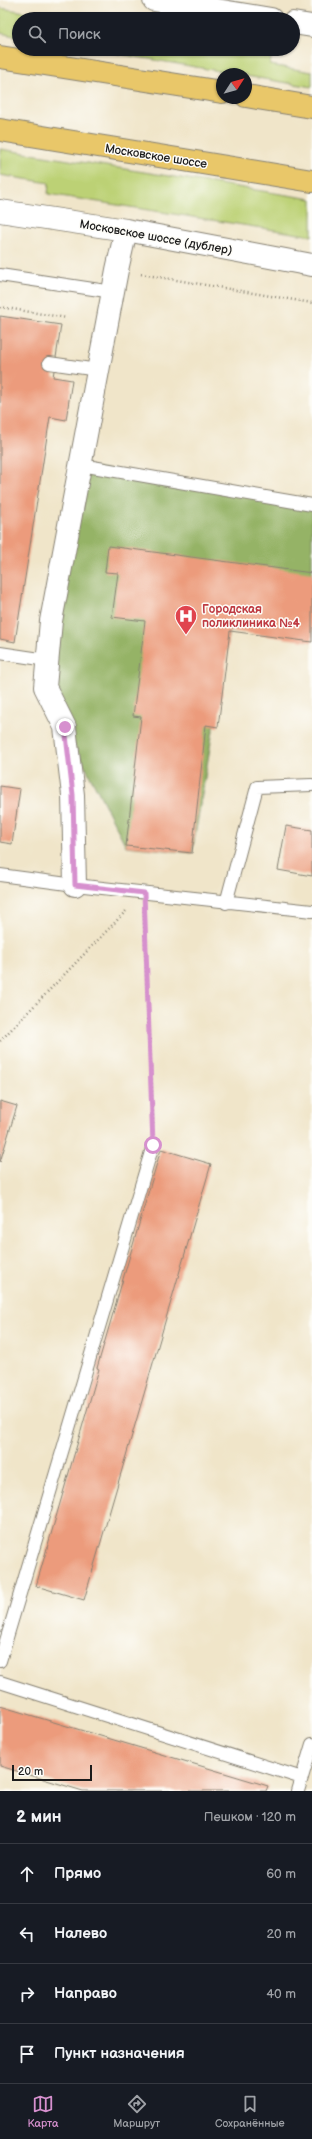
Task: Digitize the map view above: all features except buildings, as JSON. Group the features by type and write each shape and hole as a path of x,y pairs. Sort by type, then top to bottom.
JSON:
{"main road":[{"path":"0,57 216,91"},
{"path":"252,97 312,107"},
{"name":"Московское шоссе","path":"0,130 312,181"}],"street":[{"path":"154,0 228,12"},
{"path":"300,23 312,26"},
{"name":"Московское шоссе (дублер)","path":"0,211 126,230 312,265"},
{"path":"75,885 73,795 65,727 44,687 51,621 117,270 126,230"}],"lane":[{"path":"0,275 113,292"},
{"path":"49,363 98,370"},
{"path":"81,465 312,505"},
{"path":"0,653 47,660"},
{"path":"226,903 257,787 312,785"},
{"path":"0,875 226,903 312,911"},
{"path":"0,1661 153,1145"},
{"path":"0,1682 302,1778"},
{"path":"298,1791 312,1744"}],"path":[{"path":"117,270 312,303"},
{"path":"0,307 67,318"},
{"path":"0,1042 144,893"},
{"path":"144,893 153,1145"}],"green space":[{"path":"0,8 26,12 12,12 12,36 0,33"},
{"path":"132,56 271,56 270,65 312,72 312,87 252,77 252,68 216,68 216,71"},
{"path":"0,149 312,199 312,236 48,194 49,183 0,175"},
{"path":"81,465 312,505 312,636 230,631 192,853 126,846 65,727 47,660"}],"place":[{"name":"Городская поликлиника №4","path":"186,636"}],"route":[{"path":"65,727 73,795 75,885 144,893 153,1145"}]}
